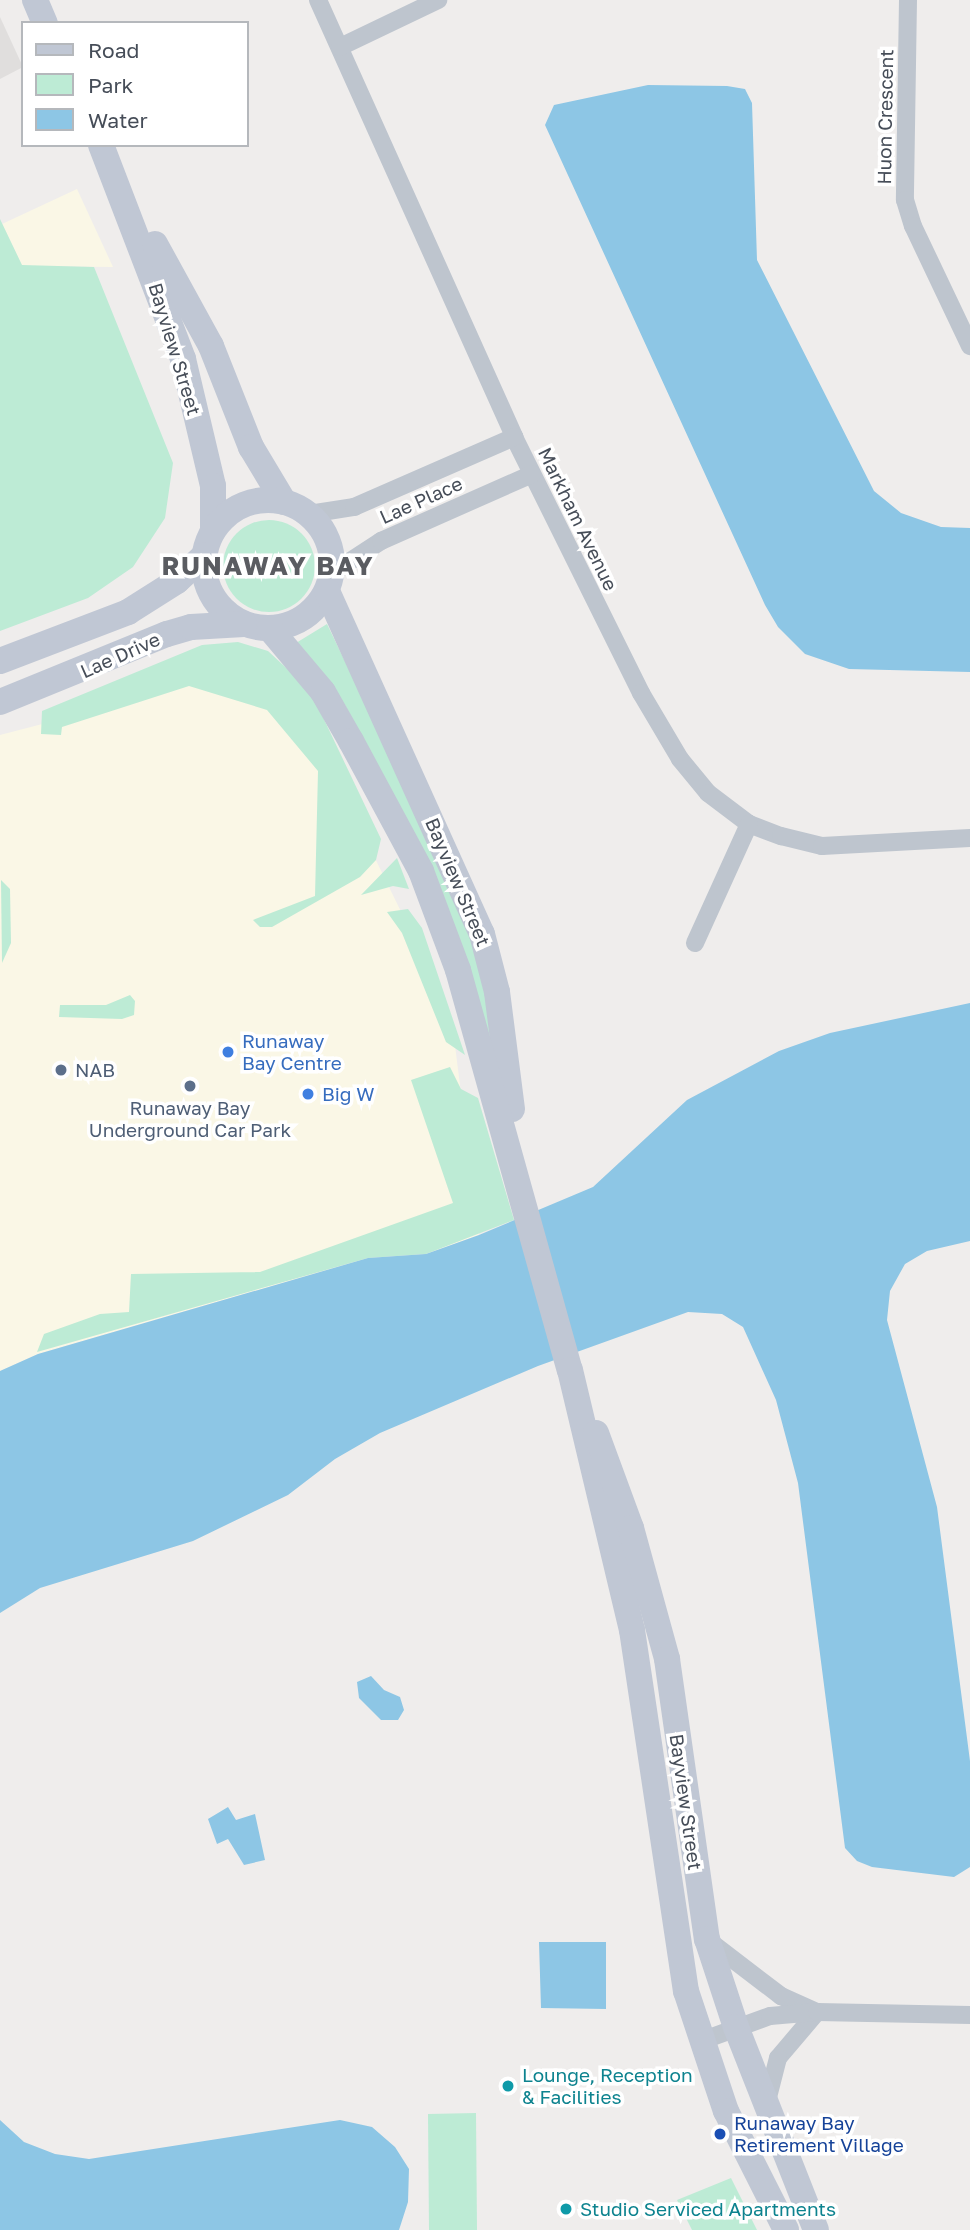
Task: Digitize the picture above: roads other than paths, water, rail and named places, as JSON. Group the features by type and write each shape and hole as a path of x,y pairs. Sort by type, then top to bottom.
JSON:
{"main road":[{"path":"35,0 44,21"},
{"name":"Bayview Street","path":"102,147 183,359 212,479 213,530"},
{"name":"Bayview Street","path":"114,173 194,311 251,447 284,502"},
{"path":"252,502 284,502 309,514 328,540 330,582 304,618 270,629 244,624 212,597 205,577 204,556 213,530 224,518 252,502"},
{"name":"Lae Drive","path":"4,666 128,612 168,587 204,556"},
{"name":"Bayview Street","path":"330,582 482,934 497,992 523,1192"},
{"name":"Lae Drive","path":"0,702 167,634 191,627 244,624"},
{"name":"Bayview Street","path":"270,629 323,692 421,871 458,970 523,1192 570,1370 607,1459 631,1572 645,1702 680,1957 701,2041 726,2111 786,2230"},
{"name":"Bayview Street","path":"631,1572 667,1659 707,1939 736,2027 816,2230"},
{"path":"771,2199 788,2196 798,2185"}],"street":[{"name":"Markham Avenue","path":"318,0 532,474 659,727 708,793 749,824 822,846 970,838"},
{"path":"340,47 438,0"},
{"name":"Huon Crescent","path":"908,0 905,200 913,226 970,346"},
{"name":"Lae Place","path":"309,514 354,507 514,437"},
{"name":"Lae Place","path":"330,582 374,544 532,474"},
{"path":"695,943 749,824"},
{"path":"707,1939 754,1978 817,2012"},
{"path":"767,2102 778,2058 817,2012"},
{"path":"701,2041 770,2016 817,2012 970,2015"}],"water":[{"path":"648,85 727,86 745,89 752,103 757,260 874,491 901,513 941,527 970,528 970,672 849,669 805,654 778,627 765,605 545,125 554,105"},
{"path":"970,1003 970,1241 927,1251 905,1264 890,1291 887,1320 937,1507 970,1761 970,1867 954,1877 872,1867 857,1861 845,1848 798,1483 776,1400 743,1327 722,1314 688,1312 538,1366 380,1433 335,1459 288,1495 193,1541 40,1588 0,1613 0,1371 38,1354 368,1258 426,1254 479,1235 593,1187 687,1100 779,1051 830,1033"},
{"path":"371,1676 384,1690 400,1697 404,1710 398,1720 381,1720 359,1698 357,1682"},
{"path":"228,1807 236,1820 255,1814 265,1860 244,1865 228,1839 217,1844 208,1819"},
{"path":"539,1942 606,1942 606,2009 541,2008"},
{"path":"0,2120 24,2142 55,2154 89,2159 340,2120 372,2127 395,2147 409,2169 408,2202 399,2230 0,2230"}],"place":[{"name":"Runaway Bay Centre","path":"228,1052"},
{"name":"NAB","path":"61,1070"},
{"name":"Runaway Bay Underground Car Park","path":"190,1086"},
{"name":"Big W","path":"308,1094"},
{"name":"Lounge, Reception & Facilities","path":"508,2086"},
{"name":"Runaway Bay Retirement Village","path":"720,2134"},
{"name":"Studio Serviced Apartments","path":"566,2209"}],"district":[{"name":"RUNAWAY BAY","path":"268,566"}]}
